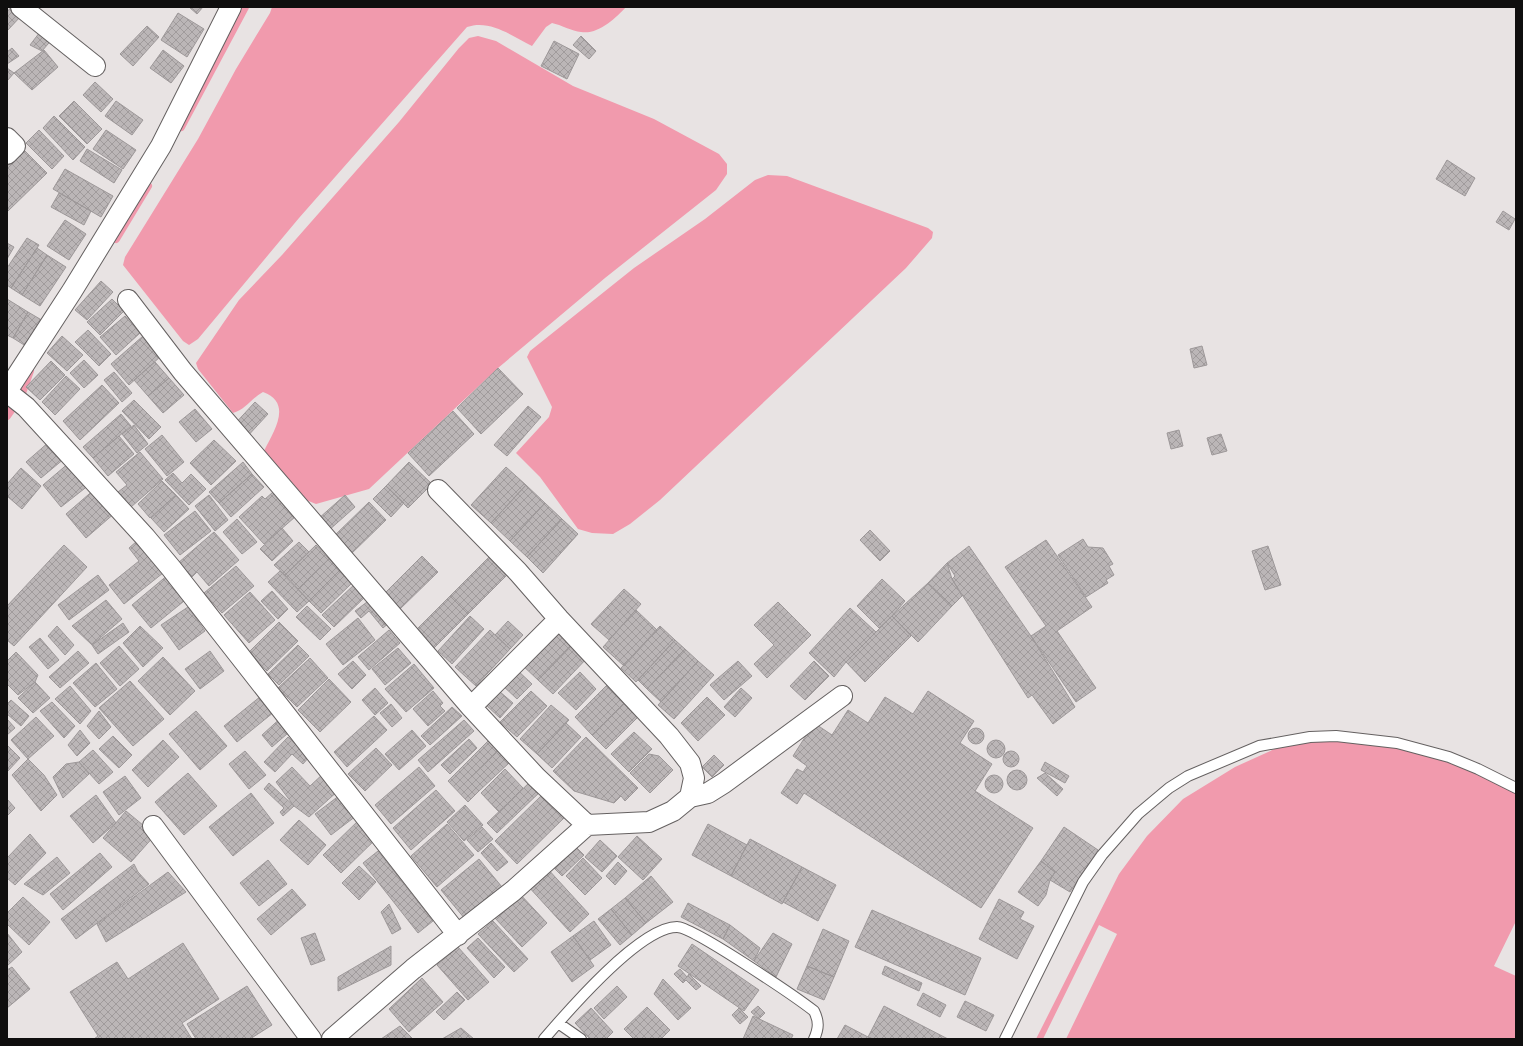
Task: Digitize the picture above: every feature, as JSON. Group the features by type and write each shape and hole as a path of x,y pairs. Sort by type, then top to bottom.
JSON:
{"street":[{"path":"22,7 96,66"},
{"path":"230,7 160,146 72,291 13,396 154,547 458,935"},
{"path":"7,138 15,146 7,154"},
{"path":"128,300 183,372 471,708 536,778 587,825"},
{"path":"438,490 518,572 559,619 669,736 690,764 694,778 690,797"},
{"path":"471,708 559,619"},
{"path":"332,1039 413,969 513,891 587,825 649,822 674,811 690,797 708,793 724,783 842,696"},
{"path":"153,826 311,1039"}],"lane":[{"path":"1005,1039 1083,882 1102,856 1138,814 1168,788 1188,776 1259,746 1310,737 1336,736 1397,743 1449,757 1478,769 1516,788"},
{"path":"544,1039 608,970 646,938 664,929 677,927 689,930 724,951 814,1011 818,1020 818,1031 814,1039"},
{"path":"558,1023 581,1039"}],"shaded area":[{"path":"272,7 626,7 612,21 594,31 578,31 552,23 546,27 532,46 509,33 492,27 476,25 467,27 299,218 198,339 189,345 183,341 123,265 125,257 198,139"},
{"path":"478,36 496,41 573,86 654,119 719,154 727,164 727,174 716,190 605,278 498,368 369,489 316,504 306,500 264,451 276,426 278,418 279,410 277,403 272,397 263,392 255,397 245,407 233,413 198,369 196,363 239,300 282,255 399,122 459,48 469,38"},
{"path":"768,175 787,176 928,228 933,232 932,238 906,268 660,500 630,524 613,534 592,533 578,529 540,477 516,453 549,417 552,407 527,357 530,351 634,268 705,219 755,180"},
{"path":"1330,738 1384,743 1438,755 1516,791 1516,1039 1036,1039 1119,874 1147,836 1183,799 1235,767 1279,747"}],"pier":[{"path":"1516,921 1516,976 1494,966"},
{"path":"1099,925 1117,934 1066,1039 1043,1039"}],"building":[{"path":"11,7 21,16 7,31 7,12"},
{"path":"189,7 203,7 197,14"},
{"path":"178,13 204,29 187,57 161,40"},
{"path":"147,26 159,37 133,66 120,54"},
{"path":"43,28 54,37 42,51 30,45"},
{"path":"581,36 596,51 589,59 573,45"},
{"path":"554,41 579,54 567,79 541,66"},
{"path":"12,48 19,56 7,64 7,52"},
{"path":"44,50 58,67 32,90 14,73"},
{"path":"163,50 184,66 171,83 150,68"},
{"path":"7,68 14,73 7,81"},
{"path":"95,82 113,99 101,112 83,95"},
{"path":"74,101 102,129 87,144 59,116"},
{"path":"116,101 143,120 132,135 105,116"},
{"path":"54,116 85,147 73,160 43,128"},
{"path":"39,130 64,156 52,169 26,143"},
{"path":"106,130 136,150 123,169 93,149"},
{"path":"20,146 47,173 7,212 7,160"},
{"path":"87,149 122,170 114,183 80,161"},
{"path":"1447,160 1475,178 1465,196 1436,179"},
{"path":"65,169 113,196 101,217 53,189"},
{"path":"59,193 91,211 84,225 51,207"},
{"path":"1503,211 1515,219 1509,230 1496,222"},
{"path":"65,220 86,234 69,260 47,246"},
{"path":"27,238 39,245 11,288 7,285 7,268"},
{"path":"7,243 14,247 7,259"},
{"path":"37,248 47,255 22,295 11,288"},
{"path":"47,255 66,267 40,306 22,295"},
{"path":"101,281 113,292 87,320 75,310"},
{"path":"7,299 28,312 13,338 7,335"},
{"path":"112,299 124,311 100,335 87,322"},
{"path":"28,312 45,322 29,348 13,338"},
{"path":"125,316 140,333 116,355 100,337"},
{"path":"88,330 111,354 99,366 75,342"},
{"path":"62,336 83,355 67,371 47,353"},
{"path":"143,336 161,356 129,385 111,364"},
{"path":"1202,346 1207,365 1194,368 1190,349"},
{"path":"84,360 98,375 84,388 70,373"},
{"path":"51,361 65,375 40,400 26,387"},
{"path":"155,362 169,378 148,396 134,380"},
{"path":"498,368 523,394 481,434 457,408"},
{"path":"114,372 132,393 122,402 104,380"},
{"path":"66,376 80,389 55,415 42,402"},
{"path":"169,378 184,395 163,413 148,396"},
{"path":"102,385 119,403 80,440 63,421"},
{"path":"134,400 161,427 149,439 122,411"},
{"path":"255,402 268,414 245,439 232,427"},
{"path":"528,406 541,417 507,456 494,445"},
{"path":"195,409 212,429 196,442 179,422"},
{"path":"453,411 474,434 429,476 408,453"},
{"path":"121,414 131,426 93,458 83,447"},
{"path":"134,425 148,444 137,453 122,434"},
{"path":"1179,430 1183,446 1171,449 1167,433"},
{"path":"1221,434 1227,451 1212,455 1207,438"},
{"path":"162,435 184,462 167,476 145,449"},
{"path":"119,436 134,454 108,476 93,458"},
{"path":"214,440 236,461 211,485 190,463"},
{"path":"50,441 65,458 41,478 26,462"},
{"path":"140,452 163,479 131,507 118,492 127,485 116,472"},
{"path":"70,462 89,485 61,507 43,485"},
{"path":"243,462 252,474 219,503 209,492"},
{"path":"409,462 432,484 408,508 386,486"},
{"path":"506,467 526,485 491,523 471,505"},
{"path":"21,468 41,486 22,509 7,496 7,484"},
{"path":"173,473 182,483 191,474 206,489 189,505 165,480"},
{"path":"252,474 264,487 231,517 219,503"},
{"path":"162,481 176,495 150,518 138,504"},
{"path":"526,485 545,503 510,541 491,523"},
{"path":"386,486 404,503 391,517 373,499"},
{"path":"96,488 116,512 86,538 66,514"},
{"path":"273,492 295,517 264,544 239,517 262,496 265,499"},
{"path":"176,495 189,509 164,532 151,518"},
{"path":"209,495 228,520 215,531 195,506"},
{"path":"345,495 355,507 328,531 318,519"},
{"path":"369,502 386,520 349,556 332,538"},
{"path":"545,503 562,519 527,557 510,541"},
{"path":"195,511 211,531 180,555 164,535"},
{"path":"237,519 257,542 242,554 223,532"},
{"path":"562,519 578,534 543,573 527,557"},
{"path":"282,528 293,541 272,561 260,549"},
{"path":"870,530 890,551 880,561 860,540"},
{"path":"214,532 239,560 209,586 197,572 191,578 178,563"},
{"path":"1083,539 1088,547 1103,548 1113,564 1109,566 1114,575 1106,580 1108,583 1086,597 1058,555"},
{"path":"1046,540 1092,607 1057,631 1096,688 1076,702 1031,636 1046,626 1005,567"},
{"path":"137,541 163,573 124,604 109,585 139,561 129,548"},
{"path":"299,542 309,552 285,575 274,565"},
{"path":"64,545 87,567 14,646 7,640 7,606"},
{"path":"316,545 329,559 298,589 285,575"},
{"path":"969,546 1031,636 1075,707 1053,724 1032,695 1028,698 952,579 955,576 947,563"},
{"path":"1268,546 1281,585 1265,590 1252,551"},
{"path":"493,553 511,571 468,614 450,596"},
{"path":"422,556 438,572 399,610 383,595"},
{"path":"329,559 340,570 309,601 298,589"},
{"path":"947,563 952,579 962,596 952,606 928,583"},
{"path":"236,566 254,586 222,613 204,593"},
{"path":"340,570 352,583 321,613 309,601"},
{"path":"280,571 309,601 297,612 268,582"},
{"path":"169,574 189,597 151,628 132,605"},
{"path":"98,575 109,590 69,620 58,605"},
{"path":"882,579 905,601 879,628 857,606"},
{"path":"356,583 367,595 334,627 322,615"},
{"path":"928,583 952,606 918,642 892,616"},
{"path":"624,589 641,604 609,640 591,624"},
{"path":"272,591 288,609 278,619 261,601"},
{"path":"250,592 275,620 249,643 224,615"},
{"path":"450,596 468,614 432,650 414,632"},
{"path":"371,599 390,622 383,628 369,611 361,618 355,611"},
{"path":"106,600 122,619 92,645 72,626"},
{"path":"778,602 811,635 767,678 754,664 774,645 754,625"},
{"path":"307,606 331,629 320,640 296,617"},
{"path":"188,607 205,631 179,650 161,625"},
{"path":"850,608 876,632 846,662 834,677 809,653"},
{"path":"636,610 657,630 624,666 603,647"},
{"path":"470,616 484,629 452,664 438,651"},
{"path":"892,616 911,636 865,682 846,662"},
{"path":"358,618 375,640 343,665 326,644"},
{"path":"508,621 523,635 510,649 495,635"},
{"path":"279,622 298,641 267,671 249,652"},
{"path":"123,623 129,632 98,654 92,645"},
{"path":"557,625 575,642 538,680 520,663"},
{"path":"57,626 74,645 65,655 48,636"},
{"path":"140,626 163,648 143,667 123,643"},
{"path":"660,626 675,640 636,682 621,668"},
{"path":"389,630 400,643 369,670 358,657"},
{"path":"490,630 510,649 476,686 455,667"},
{"path":"40,638 59,660 48,669 29,647"},
{"path":"675,640 685,649 647,689 638,680"},
{"path":"575,642 589,656 553,694 538,680"},
{"path":"298,645 309,656 279,685 268,674"},
{"path":"119,646 139,669 120,686 100,663"},
{"path":"398,648 411,663 385,685 372,669"},
{"path":"685,649 698,661 661,702 647,689"},
{"path":"78,651 89,663 60,688 49,677"},
{"path":"210,651 224,671 200,689 185,669"},
{"path":"16,652 38,675 35,682 18,695 7,684 7,661"},
{"path":"163,657 195,691 170,715 138,681"},
{"path":"310,658 328,678 297,707 278,688"},
{"path":"353,661 366,675 352,689 338,674"},
{"path":"698,661 714,675 674,719 658,705"},
{"path":"738,661 752,676 724,700 710,685"},
{"path":"814,661 829,676 805,700 790,686"},
{"path":"96,663 117,689 95,707 73,683"},
{"path":"414,664 434,688 406,712 385,689"},
{"path":"515,668 532,684 517,699 501,684"},
{"path":"580,672 596,689 576,710 558,693"},
{"path":"329,679 351,702 320,732 298,710"},
{"path":"613,679 631,697 592,735 575,717"},
{"path":"130,681 164,719 133,746 99,708"},
{"path":"35,682 50,698 33,713 18,698"},
{"path":"70,686 91,711 80,724 55,699"},
{"path":"375,688 388,703 375,715 362,700"},
{"path":"741,688 752,698 735,717 724,707"},
{"path":"433,691 443,703 440,706 445,711 428,726 413,709"},
{"path":"499,691 513,703 500,718 486,705"},
{"path":"531,691 547,706 517,737 500,722"},
{"path":"928,691 974,721 960,743 992,764 975,791 1033,828 981,908 804,793 797,804 781,793 797,769 803,772 807,766 793,756 814,723 832,735 848,710 868,723 885,697 913,714"},
{"path":"261,696 274,712 237,742 224,726"},
{"path":"707,697 725,715 698,741 681,723"},
{"path":"11,700 29,716 21,726 7,714 7,704"},
{"path":"626,701 640,715 606,749 592,735"},
{"path":"52,702 75,726 64,738 40,711"},
{"path":"391,704 402,718 392,727 380,713"},
{"path":"551,705 569,720 537,754 520,739"},
{"path":"452,707 462,716 430,745 421,736"},
{"path":"99,711 111,727 99,739 87,726"},
{"path":"196,711 227,746 200,770 169,734"},
{"path":"284,715 295,727 272,747 262,735"},
{"path":"374,716 387,730 347,767 334,752"},
{"path":"36,717 54,736 28,759 11,740"},
{"path":"7,719 15,728 7,735"},
{"path":"464,720 474,731 428,772 418,760"},
{"path":"566,723 581,737 552,768 537,754"},
{"path":"973,728 979,728 984,733 982,742 979,744 973,744 968,739 968,733"},
{"path":"80,730 90,743 77,756 68,745"},
{"path":"412,730 426,746 399,770 385,754"},
{"path":"634,732 652,749 629,772 611,754"},
{"path":"113,736 132,755 119,768 99,749"},
{"path":"288,737 309,757 303,764 292,754 275,772 264,762"},
{"path":"586,737 638,788 625,801 621,796 614,803 574,791 553,771"},
{"path":"469,739 477,748 450,774 441,765"},
{"path":"163,740 179,757 148,787 132,770"},
{"path":"992,740 1000,740 1005,745 1003,756 1000,758 992,758 987,753 987,745"},
{"path":"488,741 498,751 468,780 479,791 468,802 448,781"},
{"path":"7,745 20,758 7,772"},
{"path":"376,748 392,765 365,791 348,774"},
{"path":"93,750 113,772 99,784 79,762"},
{"path":"245,751 266,775 249,789 229,764"},
{"path":"498,751 509,763 479,791 468,780"},
{"path":"1008,751 1014,751 1019,756 1017,765 1014,767 1008,767 1003,762 1003,756"},
{"path":"649,754 659,756 673,770 650,793 630,773"},
{"path":"714,755 724,765 712,777 702,767"},
{"path":"28,759 44,775 57,795 41,811 12,775"},
{"path":"79,762 89,774 63,798 53,777 66,764"},
{"path":"1045,762 1069,776 1065,783 1041,770"},
{"path":"292,767 310,786 324,773 339,790 309,817 294,806 276,782"},
{"path":"419,767 435,786 391,824 375,805"},
{"path":"505,769 523,788 499,812 481,793"},
{"path":"1017,770 1024,773 1027,780 1024,787 1017,790 1010,787 1007,780 1010,773"},
{"path":"188,773 217,806 184,835 155,802"},
{"path":"1045,773 1063,789 1057,796 1037,778"},
{"path":"994,775 1000,778 1003,784 1000,790 994,793 988,790 985,784 988,778"},
{"path":"125,776 141,798 119,815 103,792"},
{"path":"531,781 541,791 497,833 487,823"},
{"path":"269,783 294,806 283,816 280,812 284,808 264,789"},
{"path":"436,790 455,811 411,850 393,828"},
{"path":"251,793 274,823 233,856 209,827"},
{"path":"543,794 565,817 517,864 495,841"},
{"path":"96,795 116,823 93,843 70,816"},
{"path":"340,795 356,816 331,835 315,814"},
{"path":"7,799 15,808 7,816"},
{"path":"465,805 483,825 464,841 447,822"},
{"path":"126,811 155,835 131,862 103,838"},
{"path":"362,817 380,835 341,873 323,855"},
{"path":"299,820 326,845 308,865 280,840"},
{"path":"447,824 474,855 437,887 411,856"},
{"path":"708,824 747,845 731,876 692,855"},
{"path":"482,827 493,839 478,852 467,840"},
{"path":"1064,827 1098,850 1070,892 1050,880 1055,872 1041,861"},
{"path":"30,834 46,853 15,885 7,878 7,858"},
{"path":"637,836 662,859 643,880 618,857"},
{"path":"750,839 802,867 782,904 731,876"},
{"path":"600,840 617,856 602,872 585,857"},
{"path":"571,842 584,855 562,876 549,863"},
{"path":"491,843 508,862 497,871 481,853"},
{"path":"378,851 433,921 418,933 363,863"},
{"path":"100,853 112,867 63,910 50,894"},
{"path":"57,857 70,873 43,895 24,884"},
{"path":"583,858 602,878 585,895 566,876"},
{"path":"479,859 502,887 465,919 441,890"},
{"path":"268,860 287,884 259,906 240,883"},
{"path":"1041,861 1055,872 1050,880 1046,895 1038,906 1018,892"},
{"path":"618,862 627,871 615,885 606,876"},
{"path":"134,864 138,872 149,884 76,939 61,919"},
{"path":"359,866 376,882 359,900 342,883"},
{"path":"546,867 589,914 570,932 527,885"},
{"path":"802,867 836,885 818,921 783,902"},
{"path":"168,872 186,892 106,942 97,924"},
{"path":"651,876 673,902 646,923 625,898"},
{"path":"292,889 306,905 271,935 257,919"},
{"path":"519,893 547,923 522,947 494,917"},
{"path":"23,897 50,922 29,945 7,924 7,913"},
{"path":"625,898 646,923 632,935 611,909"},
{"path":"999,899 1024,912 1020,919 1034,926 1017,959 979,939"},
{"path":"688,903 730,925 723,939 681,917"},
{"path":"389,904 401,929 392,934 381,912"},
{"path":"611,909 632,935 620,945 598,919"},
{"path":"872,910 981,958 965,995 855,947"},
{"path":"493,921 528,959 514,972 478,934"},
{"path":"594,921 611,945 590,960 573,936"},
{"path":"730,925 760,948 754,961 723,939"},
{"path":"823,929 849,941 834,977 807,966"},
{"path":"7,933 22,952 7,966"},
{"path":"315,933 325,960 311,965 301,938"},
{"path":"773,933 792,944 776,977 754,961"},
{"path":"573,936 594,966 572,982 551,952"},
{"path":"478,938 505,967 494,978 467,948"},
{"path":"183,943 219,999 182,1023 192,1039 94,1039 98,1036 70,992 117,962 128,979"},
{"path":"692,944 759,990 744,1011 678,966"},
{"path":"391,946 391,965 338,991 338,977"},
{"path":"458,947 489,982 468,1000 437,965"},
{"path":"807,966 834,977 824,1000 797,989"},
{"path":"885,966 922,983 919,991 882,974"},
{"path":"12,967 30,989 7,1008 7,970"},
{"path":"680,969 687,977 689,974 701,986 696,990 686,980 683,983 674,974"},
{"path":"422,978 443,1002 409,1032 389,1009"},
{"path":"663,979 691,1008 678,1020 654,994"},
{"path":"247,986 272,1025 250,1039 196,1039 187,1024"},
{"path":"617,986 627,997 604,1019 594,1008"},
{"path":"457,992 465,1000 444,1020 436,1012"},
{"path":"923,993 946,1005 940,1017 917,1005"},
{"path":"965,1001 994,1015 986,1031 957,1017"},
{"path":"758,1006 765,1013 759,1019 751,1012"},
{"path":"884,1006 948,1039 873,1039 868,1037"},
{"path":"647,1007 670,1030 661,1039 634,1039 624,1029"},
{"path":"591,1008 613,1032 606,1039 590,1039 575,1023"},
{"path":"739,1008 748,1017 740,1024 732,1015"},
{"path":"753,1016 793,1035 791,1039 743,1039"},
{"path":"845,1025 868,1037 873,1039 837,1039"},
{"path":"400,1026 413,1039 381,1039"},
{"path":"461,1028 474,1039 442,1039"}],"waterway":[{"path":"181,127 245,7"},
{"path":"116,239 148,186"},
{"path":"7,416 21,396 30,371"}]}
